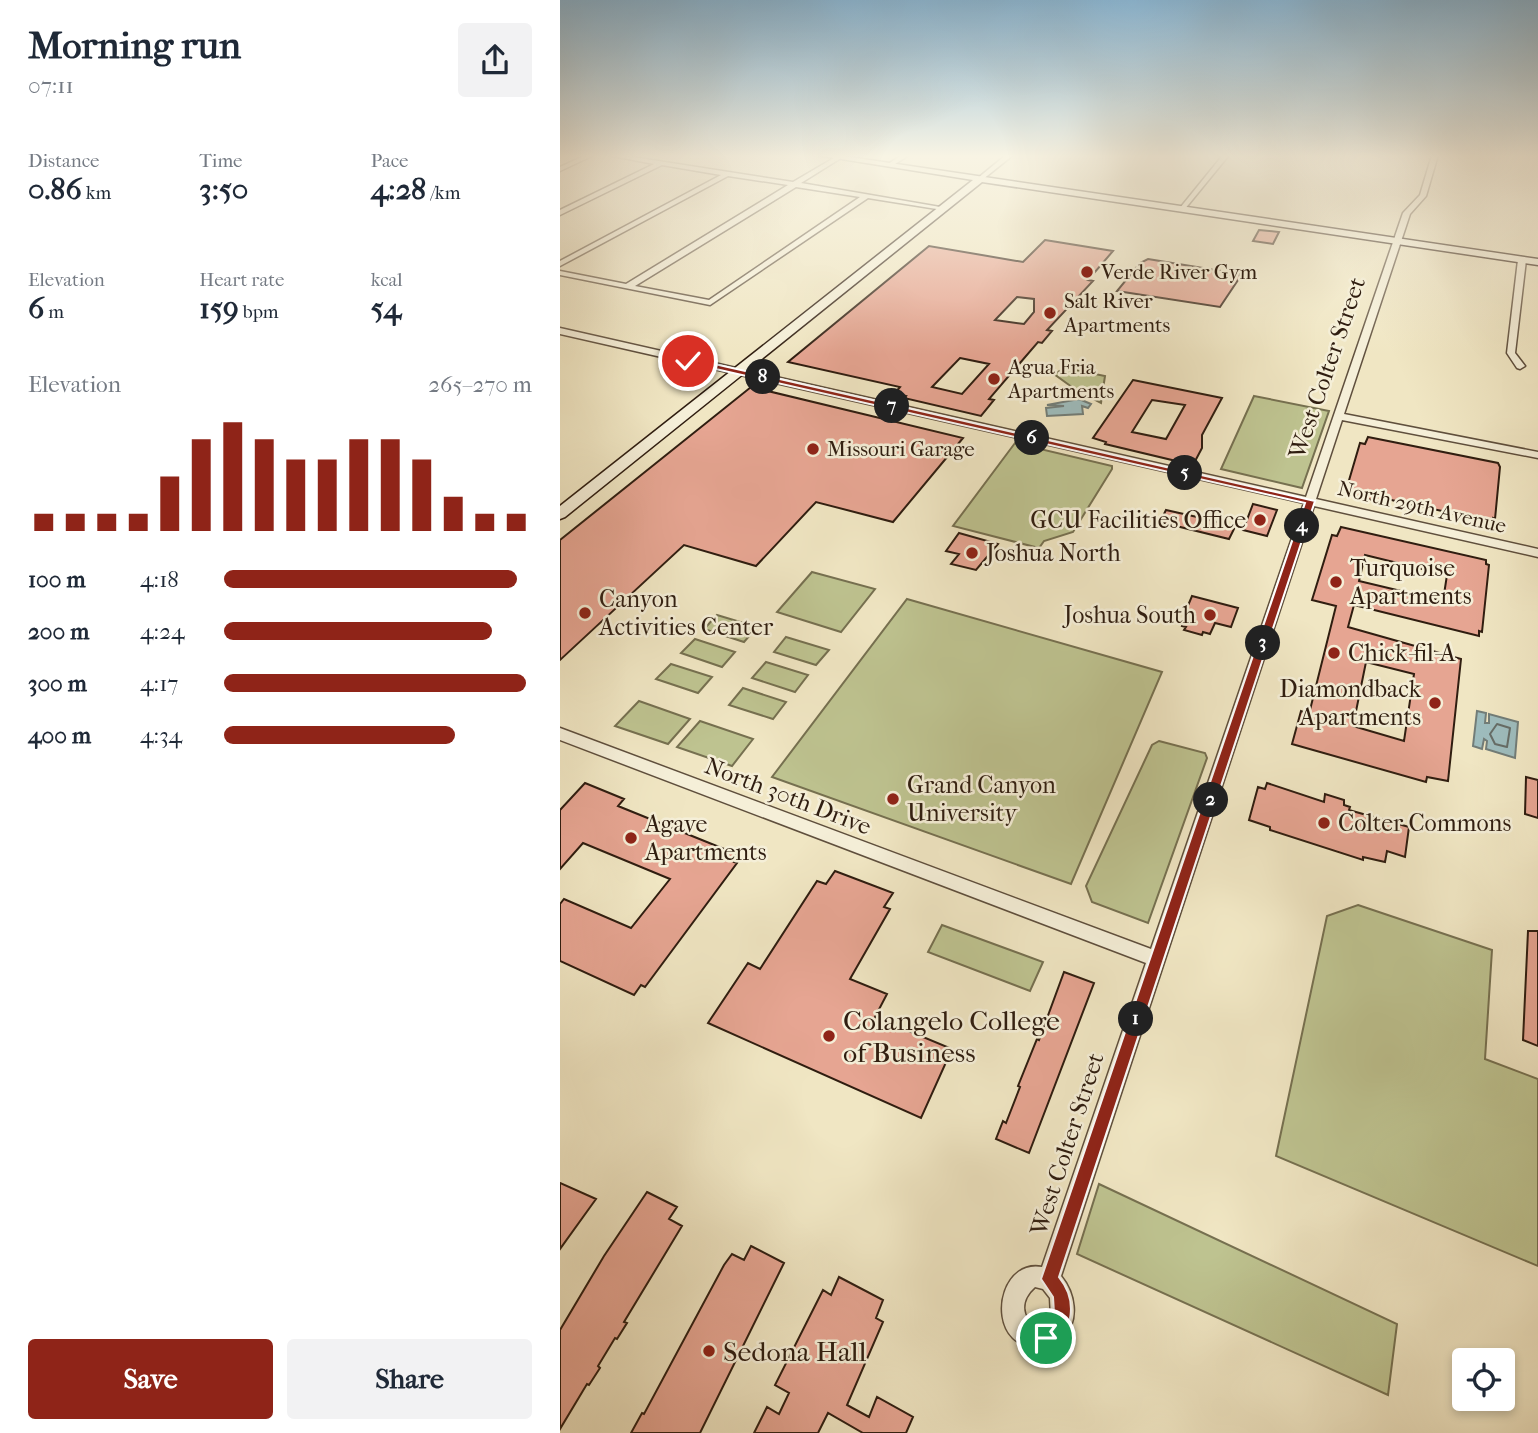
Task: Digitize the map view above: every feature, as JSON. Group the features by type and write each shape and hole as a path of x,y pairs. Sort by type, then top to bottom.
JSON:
{"main road":[{"path":"560,514 926,222"},
{"path":"1266,222 1538,262"}],"street":[{"path":"560,264 638,222"},
{"path":"627,287 734,222"},
{"path":"560,273 710,303 828,222"},
{"name":"West Colter Street","path":"1049,1279 1404,222"},
{"path":"1520,366 1511,353 1522,260"},
{"name":"North 29th Avenue","path":"560,331 1538,552"},
{"path":"1339,416 1538,455"},
{"name":"North 30th Drive","path":"560,734 1157,959"}],"green space":[{"path":"1065,368 1105,376 1101,403 1054,374"},
{"path":"1254,396 1329,411 1302,488 1221,469"},
{"path":"1015,443 1112,466 1073,532 1044,541 1039,548 953,526"},
{"path":"812,572 875,589 841,632 777,612"},
{"path":"907,599 1162,672 1071,884 772,777"},
{"path":"717,615 757,627 744,642 704,629"},
{"path":"786,637 829,650 816,665 774,652"},
{"path":"695,639 735,652 722,667 681,653"},
{"path":"766,662 808,675 795,692 752,678"},
{"path":"671,664 712,677 698,693 656,679"},
{"path":"743,688 786,702 773,719 729,705"},
{"path":"639,701 690,719 668,744 615,726"},
{"path":"700,721 753,739 732,766 677,747"},
{"path":"1159,741 1205,753 1207,758 1148,923 1092,902 1086,886 1152,745"},
{"path":"1358,905 1492,950 1485,1059 1538,1079 1538,1266 1276,1156 1327,916"},
{"path":"942,925 1043,962 1030,991 928,952"},
{"path":"1099,1184 1397,1324 1388,1395 1077,1254"}],"water":[{"path":"1079,399 1091,404 1088,408 1082,406 1083,414 1047,416 1046,408 1064,406 1047,405"},
{"path":"1477,711 1486,713 1485,723 1489,723 1489,714 1518,722 1515,758 1486,749 1487,741 1484,739 1482,749 1473,746"}],"building":[{"path":"1259,230 1279,232 1273,244 1253,241"},
{"path":"1045,240 1113,251 1088,280 1093,281 1047,330 1052,331 1042,343 1038,342 989,399 994,400 981,416 904,398 906,396 895,393 900,387 788,362 929,246 1023,262","holes":["1017,297 1034,299 1034,312 1024,324 995,320","960,358 989,364 962,394 932,387"]},
{"path":"1148,259 1239,274 1240,277 1220,307 1117,291 1140,263"},
{"path":"1133,380 1222,398 1202,435 1202,448 1193,465 1105,444 1106,442 1093,438","holes":["1152,400 1185,405 1166,439 1132,432"]},
{"path":"751,387 963,438 893,522 816,502 756,566 684,545 560,660 560,540"},
{"path":"1368,437 1498,463 1500,467 1495,519 1493,518 1493,522 1382,498 1381,502 1345,494 1360,443 1365,444"},
{"name":"GCU Facilities Office","path":"1253,504 1277,510 1267,536 1243,530"},
{"path":"1166,510 1235,527 1229,539 1160,522"},
{"path":"1341,527 1486,560 1489,565 1482,632 1479,631 1479,636 1354,605 1348,627 1461,659 1448,781 1427,777 1426,782 1292,744 1301,711 1309,714 1336,606 1312,600 1332,535 1337,536","holes":["1365,555 1447,575 1443,601 1359,581","1366,662 1414,674 1404,741 1353,726"]},
{"name":"Joshua North","path":"959,533 998,544 976,570 951,564 959,554 946,551"},
{"name":"Joshua South","path":"1192,596 1238,608 1231,627 1215,623 1210,634 1203,632 1202,635 1184,630 1184,615"},
{"path":"1526,777 1538,780 1538,818 1525,814"},
{"path":"585,783 624,799 618,806 739,855 734,862 737,863 645,987 641,985 634,995 560,961 560,904 564,899 631,928 670,879 583,843 560,869 560,810"},
{"name":"Colter Commons","path":"1267,783 1324,802 1325,794 1344,800 1344,805 1350,807 1349,810 1409,827 1405,857 1387,851 1385,862 1363,857 1363,860 1270,830 1270,827 1249,820 1258,787 1265,789"},
{"name":"Colangelo College of Business","path":"835,871 893,893 884,907 890,909 850,979 887,994 875,1017 952,1049 921,1118 708,1023 748,963 760,969 817,881 826,884"},
{"path":"1528,931 1538,931 1538,1046 1523,1040"},
{"path":"1064,972 1094,983 1029,1153 996,1139 1003,1121 1006,1123"},
{"path":"560,1183 596,1199 560,1249"},
{"path":"647,1192 677,1207 669,1219 682,1226 624,1322 627,1323 598,1366 600,1368 560,1429 560,1330 604,1256"},
{"name":"Sedona Hall","path":"751,1246 784,1263 700,1433 631,1433 642,1413 644,1414 724,1265 732,1254 744,1260"},
{"path":"839,1277 883,1300 876,1318 883,1322 847,1405 869,1417 877,1397 913,1417 906,1433 863,1433 828,1413 818,1433 754,1433 767,1407 779,1414 789,1393 775,1385 823,1290 831,1295"}],"place":[{"name":"Verde River Gym","path":"1087,272"},
{"name":"Salt River Apartments","path":"1050,313"},
{"name":"Agua Fria Apartments","path":"994,379"},
{"name":"Missouri Garage","path":"813,449"},
{"name":"GCU Facilities Office","path":"1260,520"},
{"name":"Joshua North","path":"972,553"},
{"name":"Turquoise Apartments","path":"1336,582"},
{"name":"Canyon Activities Center","path":"585,613"},
{"name":"Joshua South","path":"1210,615"},
{"name":"Chick-fil-A","path":"1334,653"},
{"name":"Diamondback Apartments","path":"1435,703"},
{"name":"Grand Canyon University","path":"893,799"},
{"name":"Colter Commons","path":"1324,823"},
{"name":"Agave Apartments","path":"631,838"},
{"name":"Colangelo College of Business","path":"829,1036"},
{"name":"Sedona Hall","path":"709,1351"}],"route":[{"path":"688,361 1310,501 1049,1279 1061,1294 1063,1314 1060,1324 1046,1338"}]}
